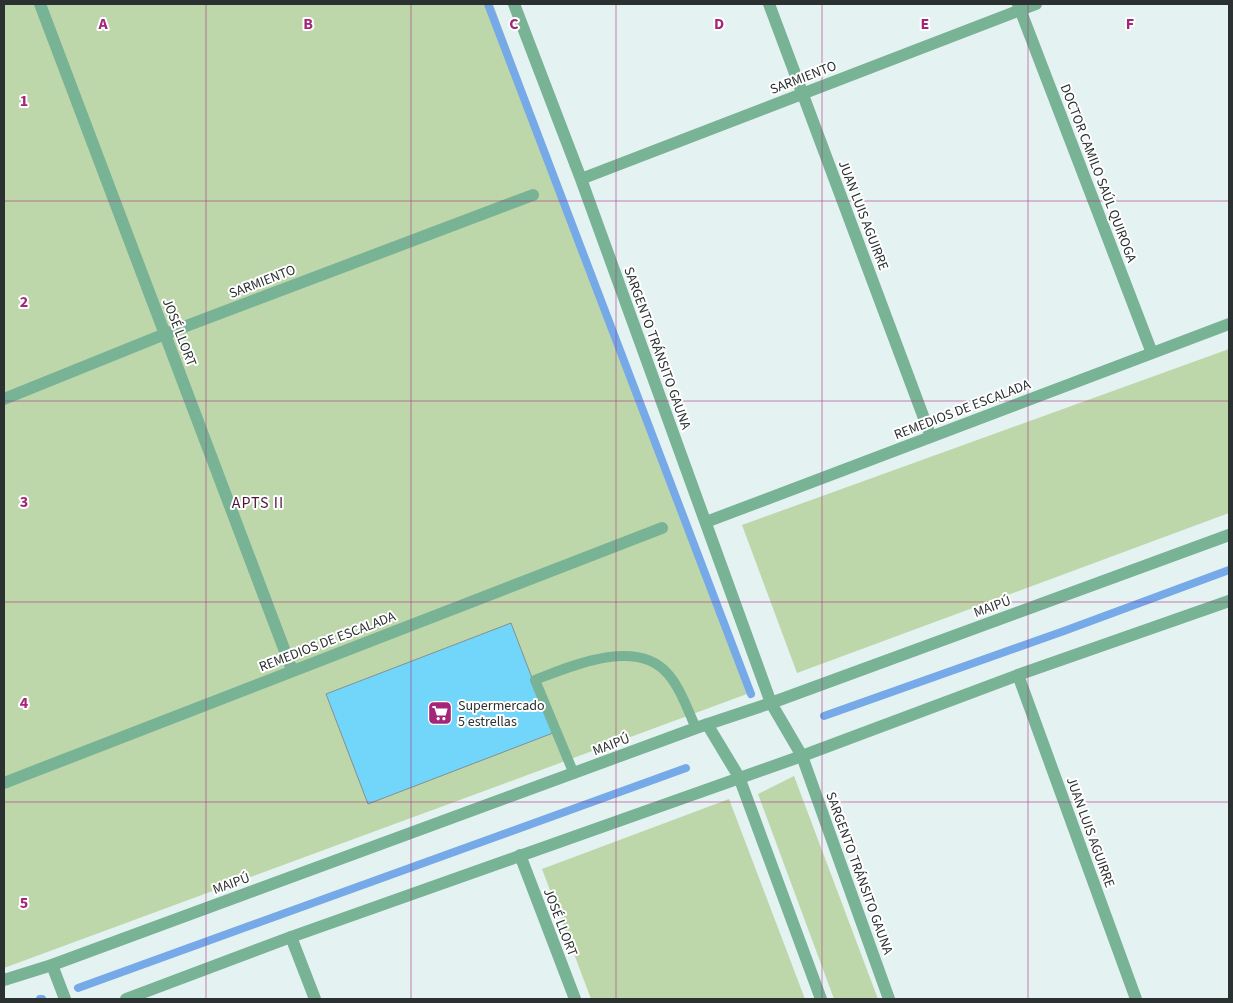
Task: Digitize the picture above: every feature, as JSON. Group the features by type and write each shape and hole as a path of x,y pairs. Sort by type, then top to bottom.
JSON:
{"street":[{"name":"JOSÉ LLORT","path":"40,4 292,670"},
{"name":"SARGENTO TRÁNSITO GAUNA","path":"514,4 581,179 771,703 802,756 889,999"},
{"name":"JUAN LUIS AGUIRRE","path":"769,4 931,436"},
{"name":"SARMIENTO","path":"581,179 1019,7 1036,4"},
{"name":"DOCTOR CAMILO SAÚL QUIROGA","path":"1019,7 1152,353"},
{"name":"SARMIENTO","path":"4,399 165,334 532,195"},
{"name":"REMEDIOS DE ESCALADA","path":"706,522 1229,324"},
{"name":"REMEDIOS DE ESCALADA","path":"4,783 662,528"},
{"name":"MAIPÚ","path":"4,980 52,965 1229,535"},
{"path":"126,999 291,937 802,756 1018,675 1229,602"},
{"name":"JUAN LUIS AGUIRRE","path":"1018,675 1136,999"},
{"path":"702,726 740,777 822,999"},
{"name":"JOSÉ LLORT","path":"520,855 574,999"},
{"path":"291,937 314,999"},
{"path":"52,965 65,999"}],"lane":[{"path":"574,774 535,680 588,661 606,657 632,656 653,661 668,674 702,726"}],"green space":[{"path":"4,4 493,4 747,694 4,968"},
{"path":"1229,349 1229,513 797,673 742,525"},
{"path":"794,776 878,999 834,999 758,794"},
{"path":"729,799 805,999 591,999 542,869"}],"building":[{"name":"Supermercado 5 estrellas","path":"511,623 553,733 368,804 326,694"}],"waterway":[{"path":"488,4 751,694"},
{"path":"824,716 1229,570"},
{"path":"78,988 686,768"}],"place":[{"name":"Supermercado 5 estrellas","path":"440,713"}],"district":[{"name":"APTS II","path":"258,502"}]}
